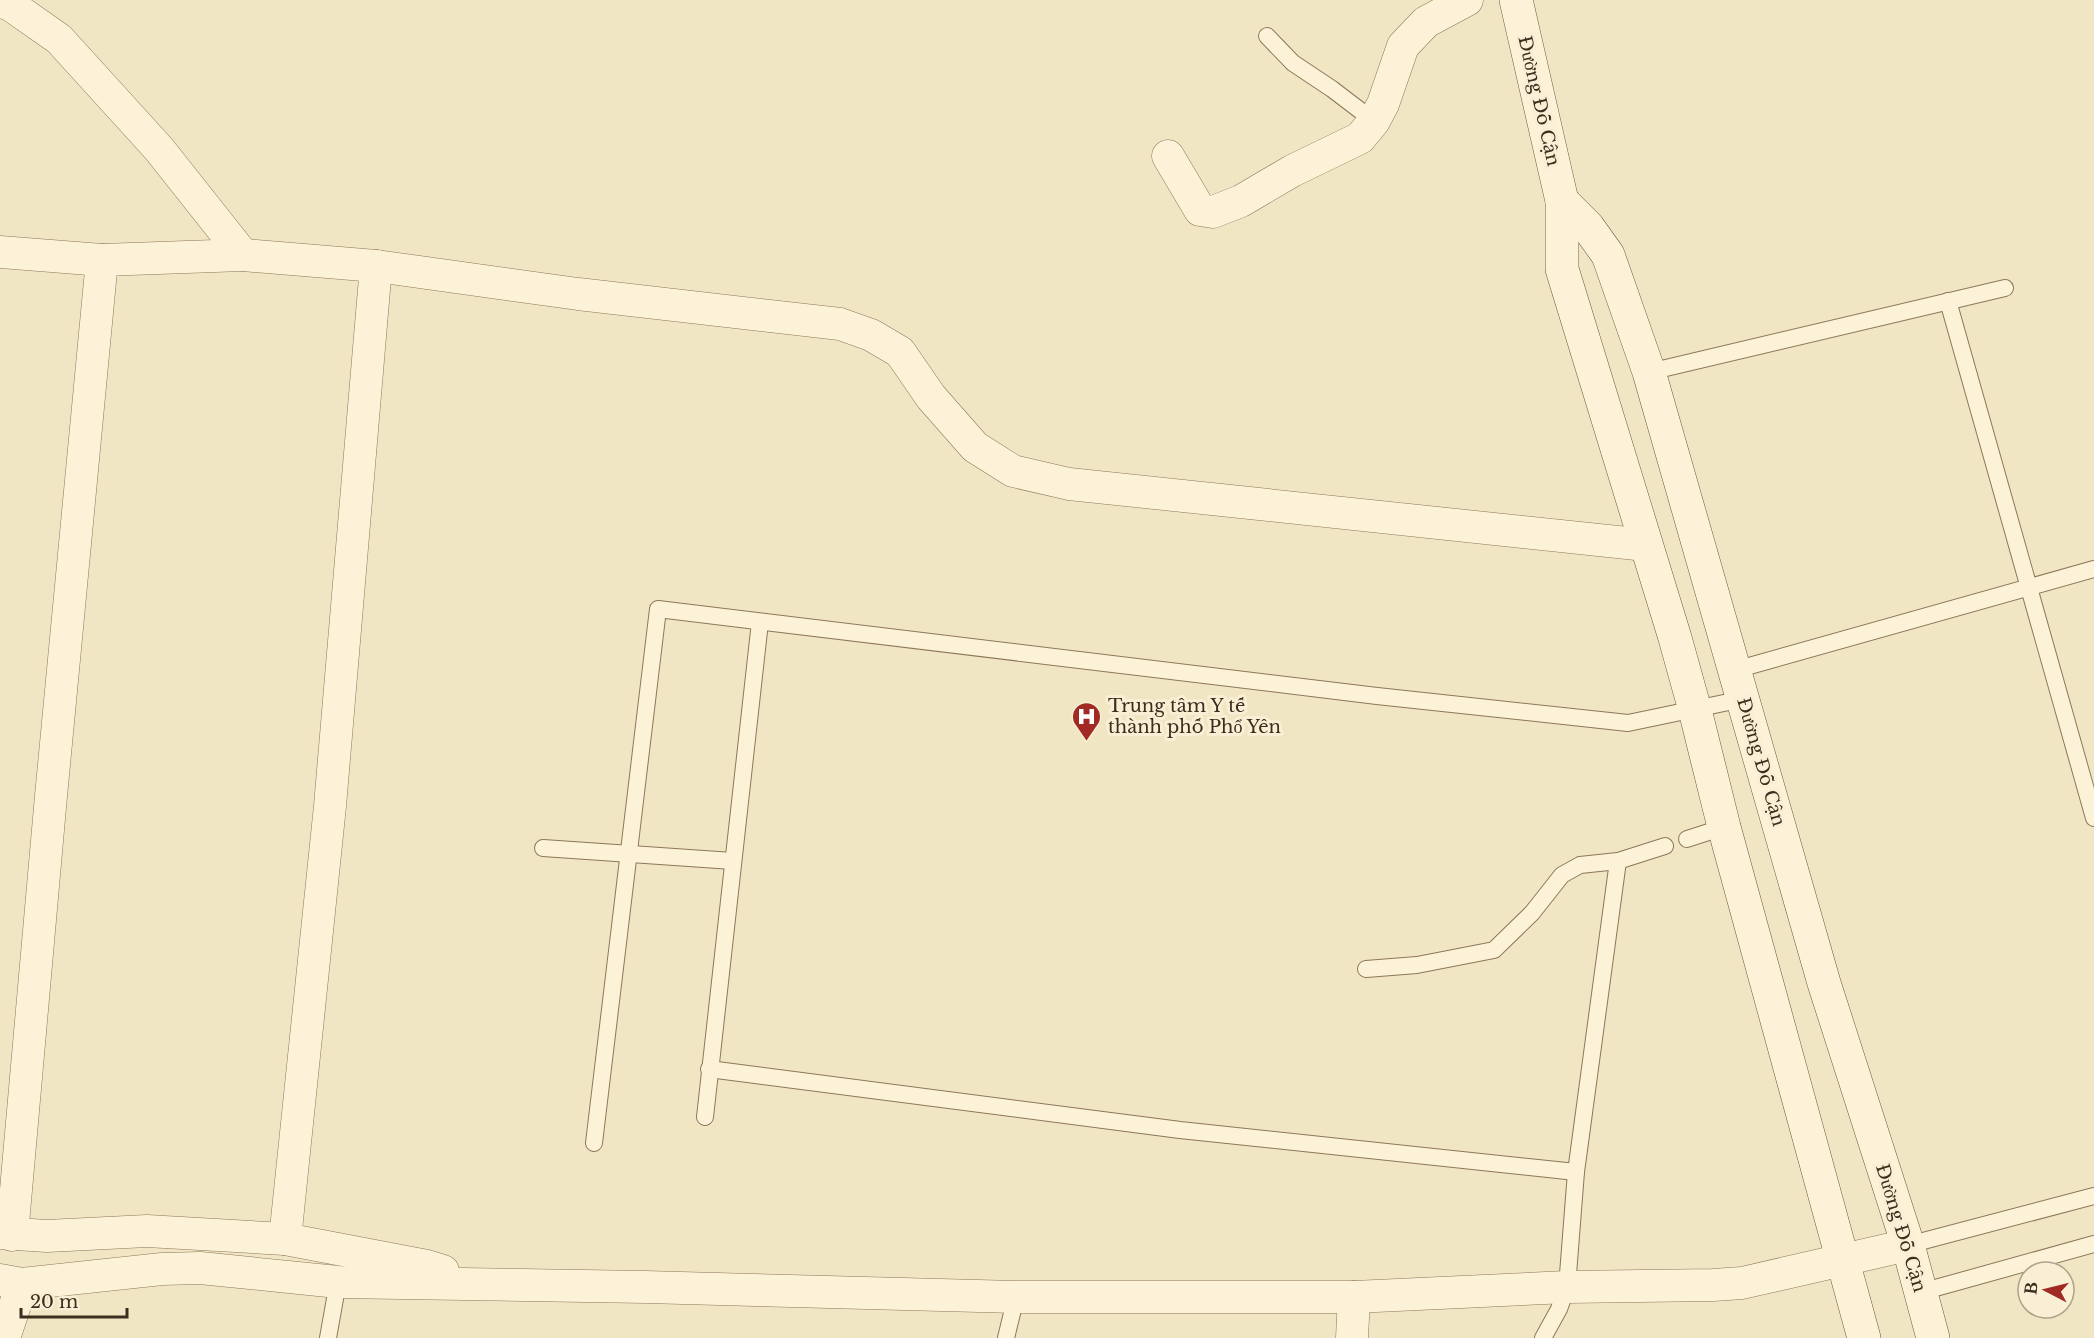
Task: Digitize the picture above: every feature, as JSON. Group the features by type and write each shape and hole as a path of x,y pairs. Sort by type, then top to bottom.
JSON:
{"main road":[{"name":"Đường Đỗ Cận","path":"1516,0 1562,201 1562,269 1695,710 1724,827 1864,1338"},
{"name":"Đường Đỗ Cận","path":"1562,201 1588,227 1608,255 1649,372 1824,983 1908,1245 1934,1338"}],"street":[{"path":"1168,156 1200,210 1213,212 1241,201 1292,171 1359,138 1374,121 1383,104 1403,46 1426,22 1467,0"},
{"path":"0,2 9,4 59,39 159,149 243,255"},
{"path":"0,252 102,260 243,255 376,266 578,294 840,324 871,335 900,352 931,397 975,447 1013,471 1069,484 1647,545"},
{"path":"102,260 51,796 6,1234 47,1236 147,1231 285,1239 427,1266 490,1285"},
{"path":"285,1239 330,806 376,266"},
{"path":"4,1338 11,1282 162,1269 190,1268 338,1282 1016,1297 1354,1297 1567,1287 1742,1283 1908,1245"},
{"path":"1352,1338 1354,1297"}],"lane":[{"path":"1267,36 1293,63 1374,121"},
{"path":"1649,372 2005,288"},
{"path":"1948,302 2094,818"},
{"path":"594,1143 658,609 1377,696 1628,723 1695,710 1739,685 2029,587 2094,569"},
{"path":"705,1117 760,622"},
{"path":"1687,839 1724,827"},
{"path":"1366,969 1418,965 1494,950 1532,912 1562,875 1580,865 1618,861 1665,846"},
{"path":"543,848 733,861"},
{"path":"1543,1338 1559,1309 1567,1287 1576,1172 1618,861"},
{"path":"709,1069 1180,1130 1576,1172"},
{"path":"1908,1245 2094,1196"},
{"path":"1921,1292 2094,1244"},
{"path":"328,1338 338,1282"},
{"path":"1006,1338 1016,1297"}],"place":[{"name":"Trung tâm Y tế thành phố Phổ Yên","path":"1087,742"}]}
